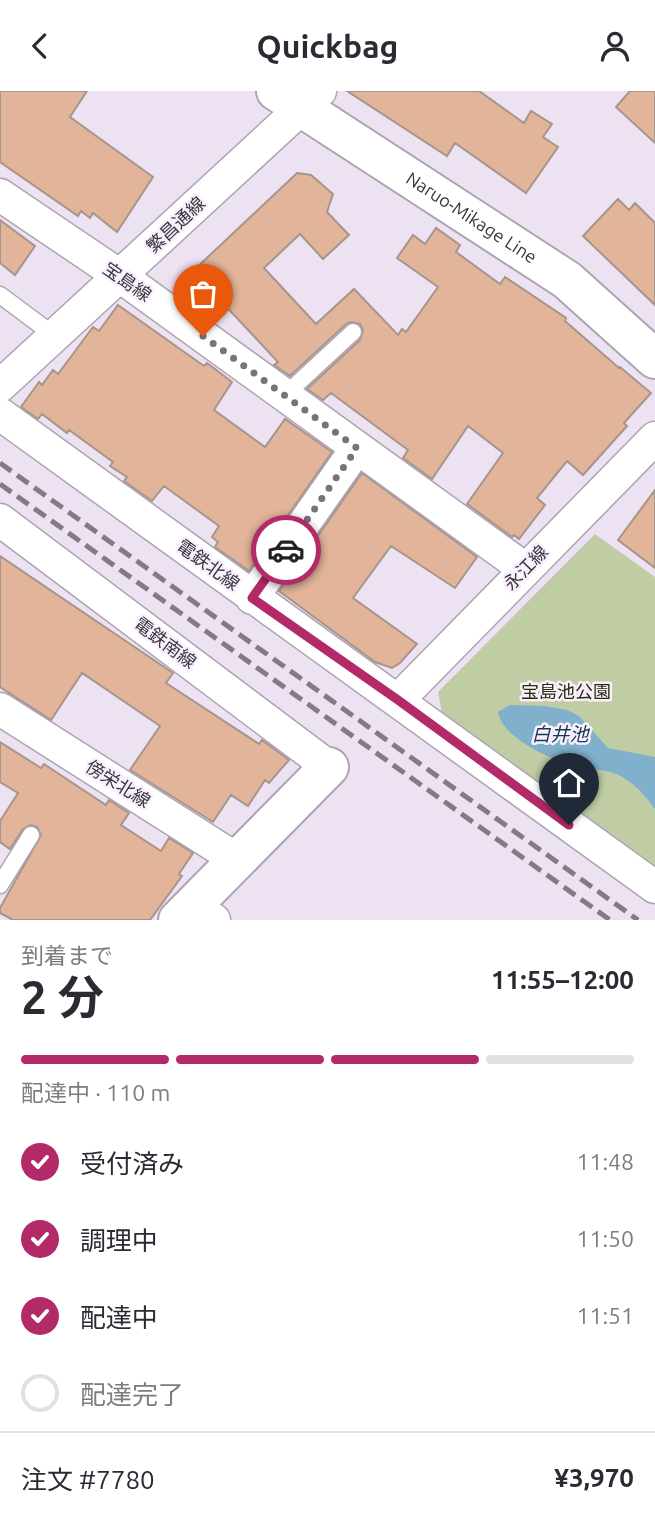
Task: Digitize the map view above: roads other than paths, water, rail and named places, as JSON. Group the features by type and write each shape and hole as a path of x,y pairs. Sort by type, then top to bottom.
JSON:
{"street":[{"name":"繁昌通線","path":"0,386 120,277 299,97"},
{"name":"Naruo-Mikage Line","path":"299,97 567,280 655,359"},
{"name":"宝島線","path":"0,195 120,277 525,569"},
{"name":"電鉄北線","path":"0,414 655,887"},
{"name":"永江線","path":"398,700 655,438"},
{"path":"252,598 357,448"},
{"name":"電鉄南線","path":"0,520 329,767"},
{"name":"傍栄北線","path":"0,709 236,859"},
{"path":"195,915 236,859 329,767"}],"lane":[{"path":"0,295 55,336"},
{"path":"285,395 353,332"},
{"path":"0,885 31,835"}],"water":[{"name":"白井池","path":"510,705 567,710 579,716 608,748 655,757 655,809 637,788 618,775 566,763 530,747 502,722 498,712"}],"railway":[{"path":"0,463 638,920"},
{"path":"0,484 610,920"}],"park label":[{"name":"宝島池公園","path":"566,692"}]}
